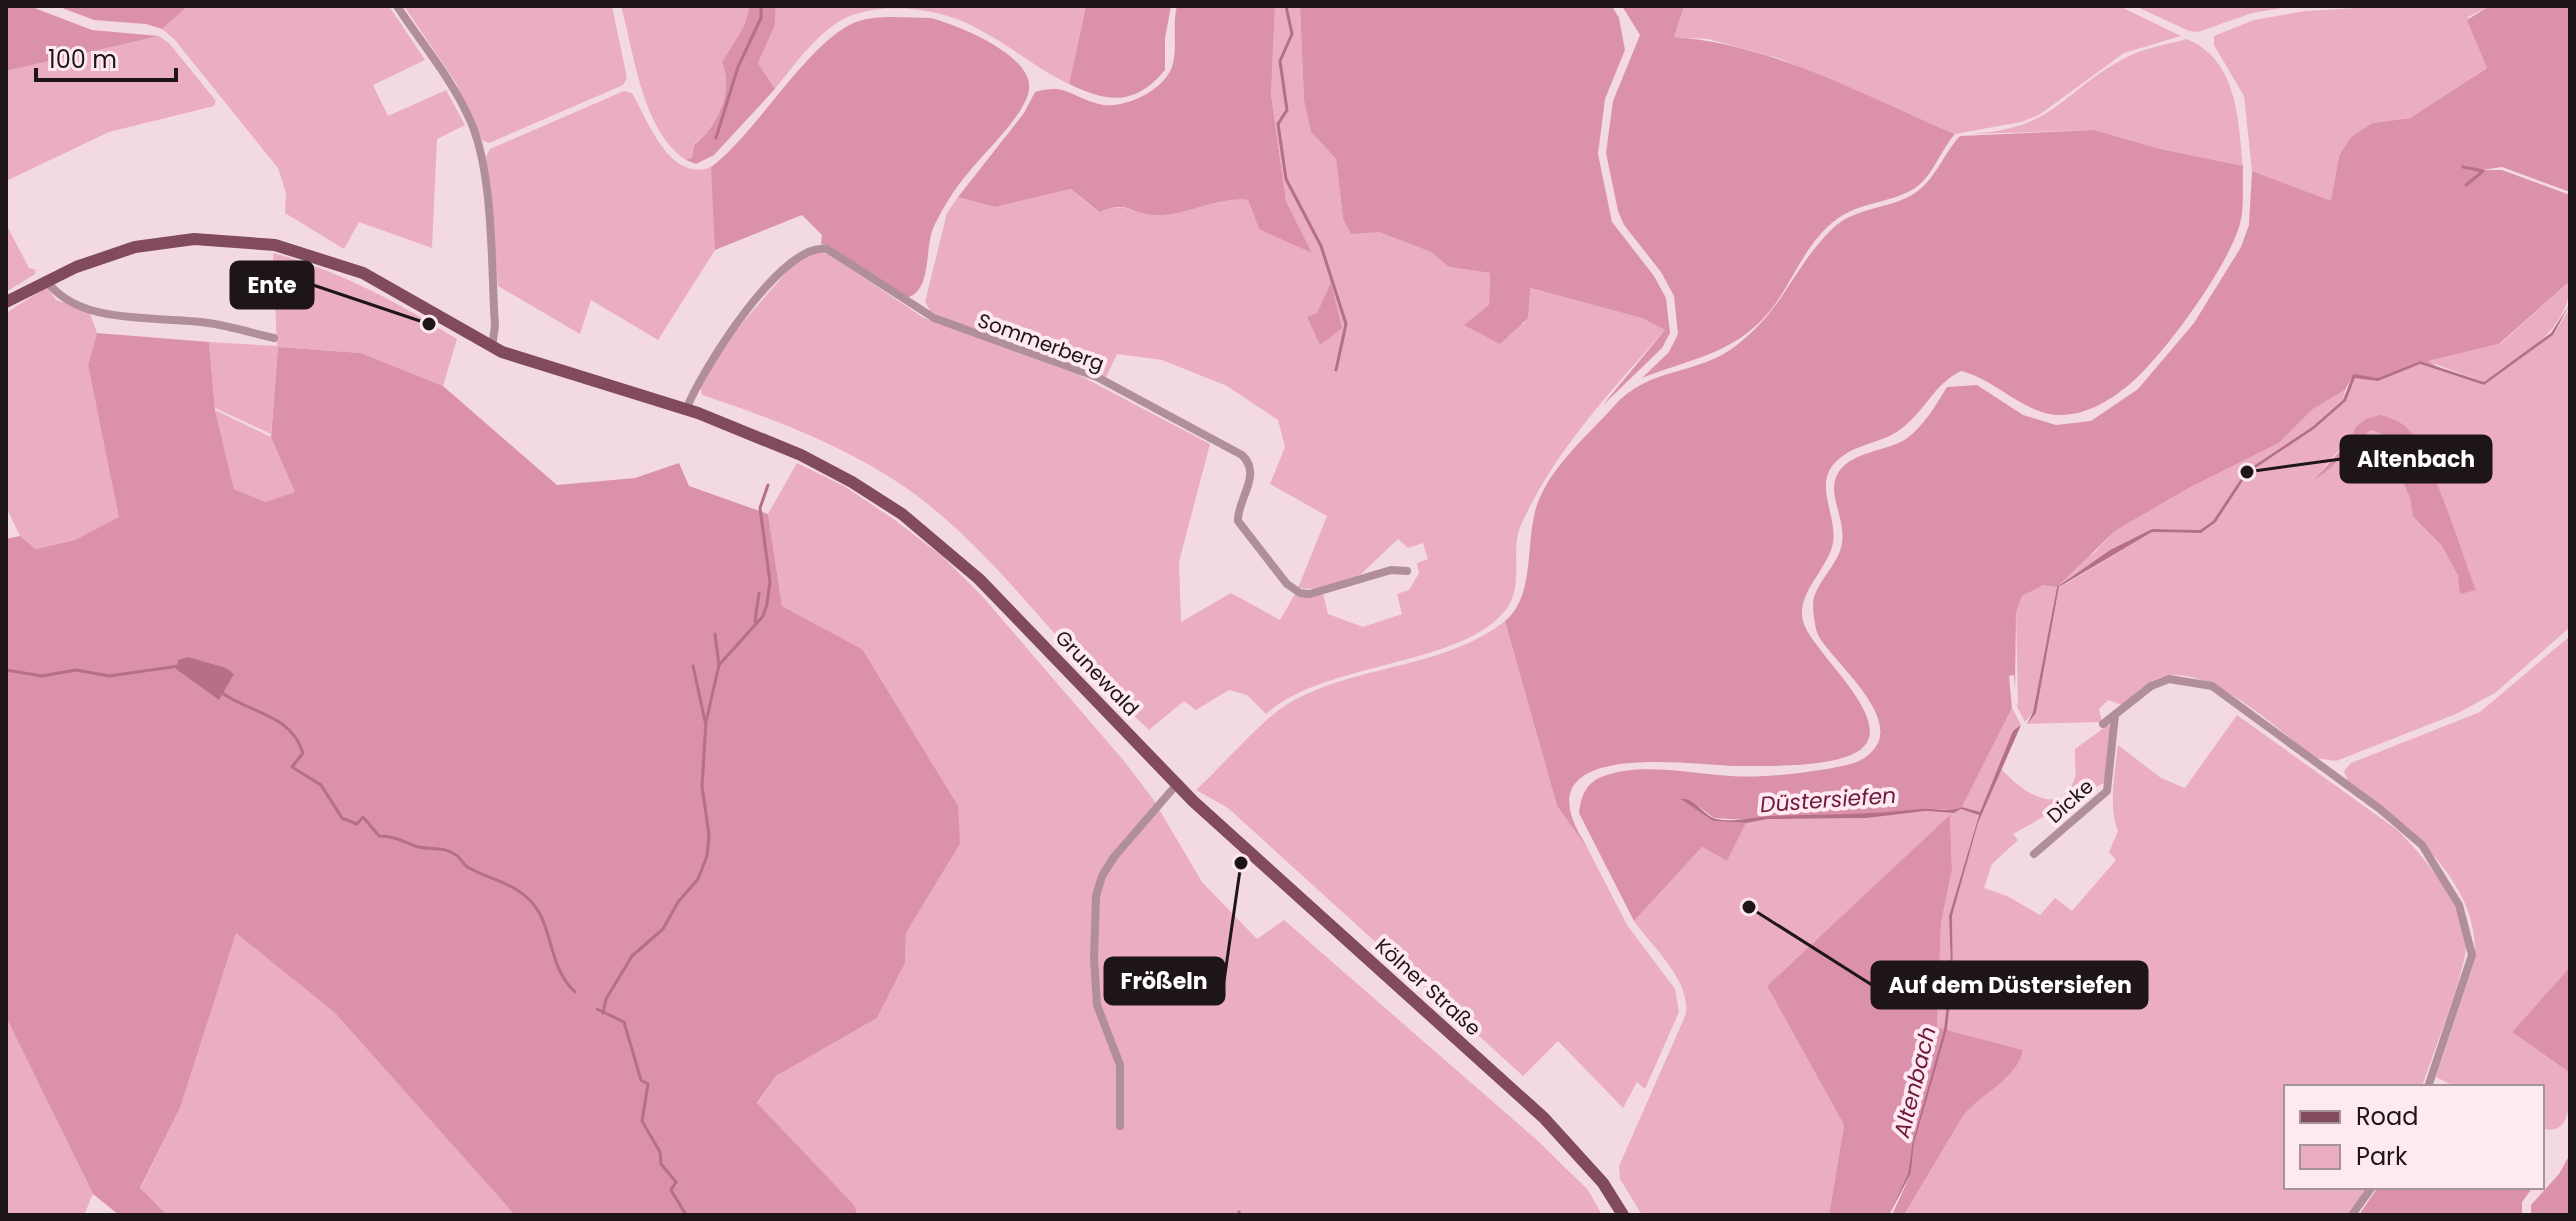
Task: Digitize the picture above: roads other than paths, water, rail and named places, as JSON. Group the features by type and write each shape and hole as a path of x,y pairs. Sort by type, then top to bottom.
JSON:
{"main road":[{"name":"Grunewald","path":"6,302 46,280 96,259 150,244 206,239 275,245 363,273 492,347 547,368 686,410 801,455 852,482 911,522 979,579 1190,798"},
{"name":"Kölner Straße","path":"1190,798 1544,1118 1603,1183 1623,1215"}],"street":[{"path":"397,6 455,90 471,122 480,151 495,326 492,347"},
{"name":"Sommerberg","path":"686,410 716,350 786,268 807,250 827,249 934,318 1097,377 1242,455 1251,466 1251,475 1238,511 1238,521 1293,590 1310,594 1391,570 1407,571"},
{"path":"46,280 59,298 124,317 208,323 274,338"},
{"path":"2103,724 2151,686 2169,679 2212,686 2238,709 2406,829 2436,863 2459,905 2472,955 2429,1085"},
{"name":"Dicke","path":"2034,854 2107,791 2115,715"},
{"path":"1120,1126 1120,1065 1097,1005 1094,959 1096,896 1102,876 1114,857 1177,784"},
{"path":"2352,1215 2371,1189"}],"waterway":[{"path":"716,138 738,67 761,18 761,6"},
{"path":"1286,6 1292,34 1280,61 1287,110 1278,124 1286,179 1321,246 1346,324 1336,370"},
{"path":"2463,167 2483,171"},
{"path":"2466,185 2482,172"},
{"path":"603,1013 606,999 632,956 663,929 678,902 698,879 707,856 709,835 702,786 706,722 719,665 763,616 767,604 770,582 760,508 768,485"},
{"path":"755,621 759,593"},
{"path":"715,634 719,665"},
{"path":"6,670 42,676 76,670 109,676 179,666"},
{"path":"693,666 705,721"},
{"path":"222,693 289,730 303,753 292,767 321,785 342,818 357,824 363,817 379,836 451,852 467,867 518,890 540,914 557,965 575,992"},
{"path":"597,1009 624,1022 641,1080 648,1084 642,1121 660,1152 661,1164 676,1182 671,1190 686,1215"}],"place":[{"name":"Ente","path":"429,324"},
{"name":"Altenbach","path":"2247,472"},
{"name":"Frößeln","path":"1241,863"},
{"name":"Auf dem Düstersiefen","path":"1749,907"}],"water label":[{"name":"Düstersiefen","path":"1828,800"}]}
